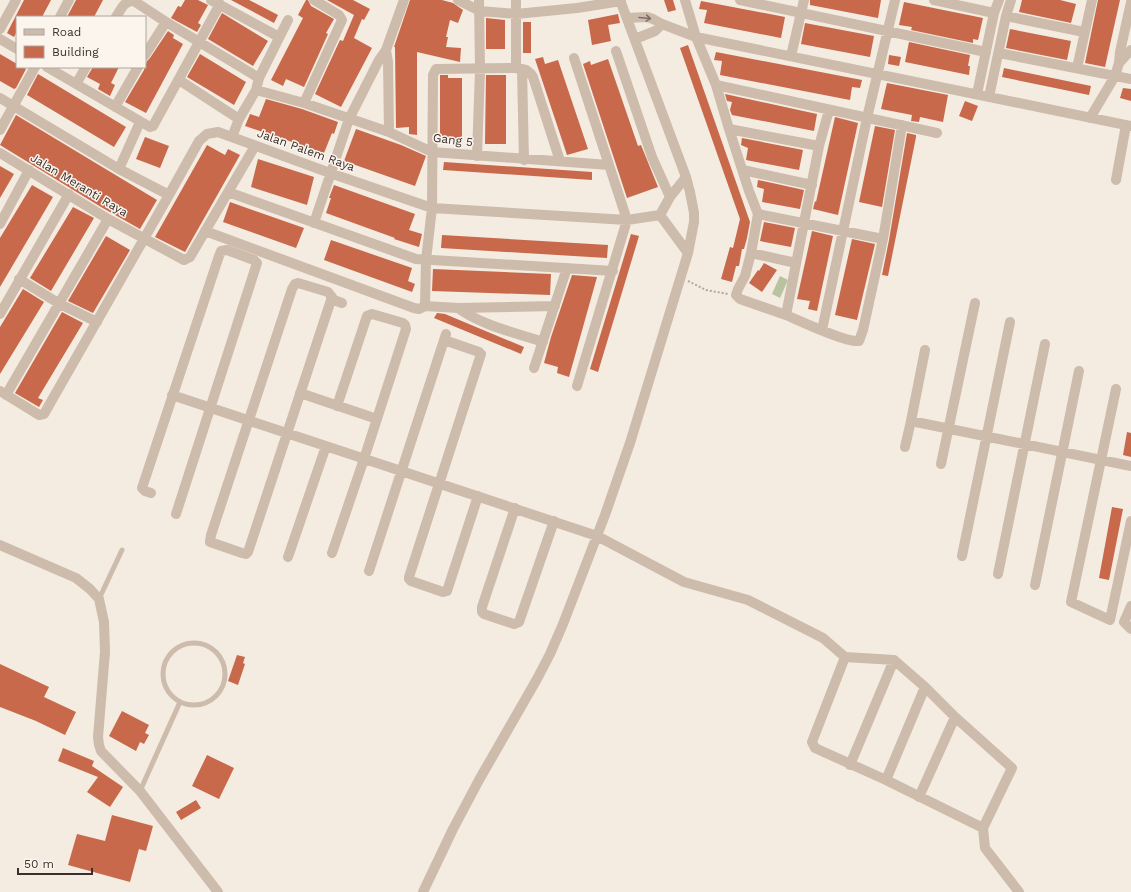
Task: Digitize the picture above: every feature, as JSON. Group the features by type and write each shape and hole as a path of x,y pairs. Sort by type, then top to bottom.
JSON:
{"street":[{"path":"0,29 16,0"},
{"path":"61,16 69,0"},
{"path":"117,16 125,4 131,0 134,1 198,42 259,78"},
{"path":"304,103 342,20 339,16 314,0"},
{"path":"314,223 349,119 376,64 386,50 404,0"},
{"path":"423,892 479,780 550,654 563,624 597,536 630,443 688,253 694,222 694,213 686,178 620,0 577,8 516,14 480,11 458,0"},
{"path":"477,156 480,70 480,0"},
{"path":"516,0 524,160"},
{"path":"685,0 696,37 716,85 728,129 758,214 745,276 736,295 740,299 853,341 859,341 882,239 902,125"},
{"path":"740,0 888,30 986,52"},
{"path":"791,56 804,0"},
{"path":"822,330 867,118 895,0"},
{"path":"934,0 994,13"},
{"path":"976,94 998,0"},
{"path":"989,97 1006,16 1011,0"},
{"path":"1077,68 1092,0"},
{"path":"49,68 148,127 153,126 179,80 198,42 215,2 279,37"},
{"path":"1090,118 1115,76 1131,2"},
{"path":"1006,16 1084,32"},
{"path":"627,18 647,17 696,37 1129,126 1116,180"},
{"path":"232,137 239,119 256,90 259,78 288,20"},
{"path":"146,53 166,22"},
{"path":"635,39 655,31 662,24"},
{"path":"0,39 16,48"},
{"path":"386,50 388,68 389,132"},
{"path":"1119,63 1131,50"},
{"path":"616,52 652,157 670,197"},
{"path":"999,53 1131,79"},
{"path":"574,58 627,220 613,271 577,386"},
{"path":"0,130 34,68"},
{"path":"76,84 85,68"},
{"path":"114,107 137,68"},
{"path":"425,306 426,260 432,208 433,75 436,69 519,69 528,72 533,78 560,161"},
{"path":"179,80 239,119"},
{"path":"716,85 937,133"},
{"name":"Gang 5","path":"256,90 304,103 389,132 432,152 609,166"},
{"path":"0,98 119,169 169,195"},
{"path":"786,315 820,146 829,110"},
{"path":"119,169 140,122"},
{"path":"728,129 820,146"},
{"name":"Jalan Palem Raya","path":"3,393 39,415 43,414 203,136 207,134 218,132 432,208 627,220 660,215"},
{"path":"255,146 206,231 414,308 425,306 458,308 554,306"},
{"name":"Jalan Meranti Raya","path":"0,153 108,219 180,258 186,259 190,257 206,231"},
{"path":"0,224 29,170"},
{"path":"743,170 812,185"},
{"path":"686,178 670,197 660,215 688,253"},
{"path":"228,192 396,254 416,259 613,271"},
{"path":"0,314 69,194"},
{"path":"758,214 882,239"},
{"path":"3,393 60,304 108,219"},
{"path":"151,493 142,488 219,256 223,250 227,250 254,260 257,263 176,514"},
{"path":"751,253 796,263"},
{"path":"534,368 567,268"},
{"path":"19,279 60,304 96,322"},
{"path":"298,283 328,292 332,297 300,393 248,552 246,554 242,553 210,542 248,420 292,289 295,284 298,283"},
{"path":"331,299 342,303"},
{"path":"942,464 976,303"},
{"path":"458,308 484,322 543,342"},
{"path":"332,553 406,329 403,323 372,314 367,316 337,406"},
{"path":"962,556 1010,322"},
{"path":"369,571 445,337 481,354 409,579 443,592 446,591 478,496"},
{"path":"998,574 1044,344"},
{"path":"905,447 925,350"},
{"path":"1034,584 1079,371"},
{"path":"1116,388 1071,602 1110,620 1131,520"},
{"path":"300,393 377,419"},
{"path":"172,395 597,536 684,582 748,600 823,638 845,657 894,660 1012,768 983,828 985,848 1019,892"},
{"path":"911,421 1131,466"},
{"path":"288,557 326,446"},
{"path":"515,508 482,607 482,612 484,614 514,624 520,622 554,521"},
{"path":"0,545 76,578 90,589 99,599 104,622 105,652 98,737 101,751 140,791 218,892"},
{"path":"1131,606 1124,622 1131,628"},
{"path":"845,657 812,742 815,748 886,780 983,828"},
{"path":"850,765 894,660"},
{"path":"886,780 925,687"},
{"path":"919,797 955,717"}],"lane":[{"path":"99,599 122,550"},
{"path":"190,643 197,643 209,647 219,655 222,660 225,673 223,686 216,697 205,703 192,705 180,702 170,693 164,682 164,669 169,657 178,648 190,643"},
{"path":"140,791 180,702"}],"path":[{"path":"680,277 706,290 736,295"}],"green space":[{"path":"780,276 788,280 780,298 772,294"}],"building":[{"path":"24,0 51,0 43,16 16,16 16,33 14,37 7,33"},
{"path":"76,0 103,0 95,16 68,16"},
{"path":"185,0 198,0 208,5 198,23 201,25 197,32 171,18 178,6 181,7"},
{"path":"231,0 249,0 278,15 274,23"},
{"path":"306,0 308,0 311,6 334,19 326,33 328,34 304,87 286,79 283,86 271,80 303,18 298,15"},
{"path":"327,0 353,0 370,9 364,20 362,19 354,38 372,48 341,107 315,94 340,40 343,41 354,15"},
{"path":"410,0 442,0 453,3 463,10 458,23 450,20 446,37 448,37 446,47 461,48 460,62 417,52 417,135 409,134 409,127 396,128 394,47"},
{"path":"664,0 673,0 676,10 668,12"},
{"path":"810,0 881,0 878,18 810,5"},
{"path":"1022,0 1060,0 1076,4 1071,23 1019,12"},
{"path":"1098,0 1120,0 1105,67 1085,63"},
{"path":"701,1 785,17 781,38 704,23 707,10 699,9"},
{"path":"904,2 983,18 978,40 973,39 973,43 911,30 912,27 899,25"},
{"path":"222,13 268,41 253,66 208,39"},
{"path":"618,14 620,23 608,25 611,41 592,45 588,20"},
{"path":"486,18 505,20 505,49 486,49"},
{"path":"523,22 531,22 531,53 523,53"},
{"path":"805,23 874,36 870,57 801,44"},
{"path":"1010,29 1071,41 1067,60 1006,48"},
{"path":"168,31 174,35 173,38 183,44 146,113 125,102 146,68 147,61"},
{"path":"909,42 970,55 968,66 970,66 969,75 905,62"},
{"path":"688,45 750,222 744,249 742,249 739,266 736,266 732,282 721,279 730,247 733,248 740,219 680,48"},
{"path":"716,52 862,80 860,88 852,87 850,100 720,75 722,61 714,60"},
{"path":"0,54 16,63 16,68 26,69 16,88 14,89 0,81"},
{"path":"200,54 246,82 234,105 187,77"},
{"path":"889,55 901,57 899,66 888,64"},
{"path":"543,57 545,64 558,60 588,149 567,155 535,59"},
{"path":"608,59 638,146 641,145 658,187 627,198 583,64 590,61 591,65"},
{"path":"92,68 118,68 111,83 115,85 110,96 98,89 100,84 87,77"},
{"path":"1004,68 1091,86 1089,95 1002,77"},
{"path":"38,74 126,127 114,147 27,95"},
{"path":"440,75 448,75 448,78 462,78 462,141 440,141"},
{"path":"486,75 506,75 506,144 485,144"},
{"path":"887,83 948,95 943,122 920,117 919,122 911,121 912,115 881,109"},
{"path":"1123,88 1131,89 1131,101 1120,98"},
{"path":"725,94 817,114 814,131 732,115 730,110 732,102 727,101"},
{"path":"266,99 302,109 338,122 334,134 332,133 324,153 245,126 250,114 259,117"},
{"path":"965,101 978,106 972,121 959,116"},
{"path":"16,115 157,200 140,229 101,207 0,145"},
{"path":"835,117 858,123 838,215 813,209 815,201 816,202"},
{"path":"875,126 895,130 882,207 859,202"},
{"path":"356,129 401,145 426,156 415,186 344,161"},
{"path":"907,133 916,135 916,137 888,276 882,275"},
{"path":"145,137 169,146 160,168 136,159"},
{"path":"742,138 803,150 799,170 746,160 748,148 741,145"},
{"path":"207,145 225,155 228,149 240,155 185,252 155,237"},
{"path":"258,159 314,177 307,205 251,187"},
{"path":"444,162 592,172 592,180 443,170"},
{"path":"0,166 14,174 0,198"},
{"path":"758,180 804,190 800,209 762,202 764,189 757,187"},
{"path":"32,185 53,197 0,287 0,238"},
{"path":"334,185 415,214 409,230 422,234 419,247 326,213 331,198 329,198"},
{"path":"230,202 304,228 296,248 223,222"},
{"path":"73,207 94,218 51,291 30,278"},
{"path":"764,222 795,228 791,247 760,241"},
{"path":"812,231 833,236 817,311 808,309 810,301 797,299"},
{"path":"631,234 639,236 598,372 590,369"},
{"path":"442,235 608,245 607,258 441,248"},
{"path":"106,236 130,250 93,313 68,301"},
{"path":"852,239 875,244 857,320 835,315"},
{"path":"331,240 412,268 408,281 415,284 412,292 324,260"},
{"path":"764,263 777,270 762,292 749,283"},
{"path":"433,269 551,274 550,295 432,291"},
{"path":"572,275 597,277 569,377 557,373 558,367 544,363 551,337"},
{"path":"23,289 44,302 0,374 0,327"},
{"path":"62,312 83,323 38,398 43,400 39,407 15,393"},
{"path":"437,313 445,314 524,347 521,354 434,318"},
{"path":"1127,432 1131,433 1131,457 1123,455"},
{"path":"1112,507 1123,509 1109,580 1099,578"},
{"path":"237,655 245,657 243,663 245,664 238,685 228,681"},
{"path":"0,664 49,687 44,697 76,712 65,735 36,721 0,707"},
{"path":"122,711 149,725 145,733 149,735 144,744 140,742 136,751 109,736"},
{"path":"63,748 94,761 92,766 123,787 110,807 87,792 98,777 58,761"},
{"path":"207,755 234,768 219,799 192,786"},
{"path":"196,800 201,808 181,820 176,812"},
{"path":"112,815 153,826 146,851 139,849 130,882 68,865 77,834 105,841"}]}
